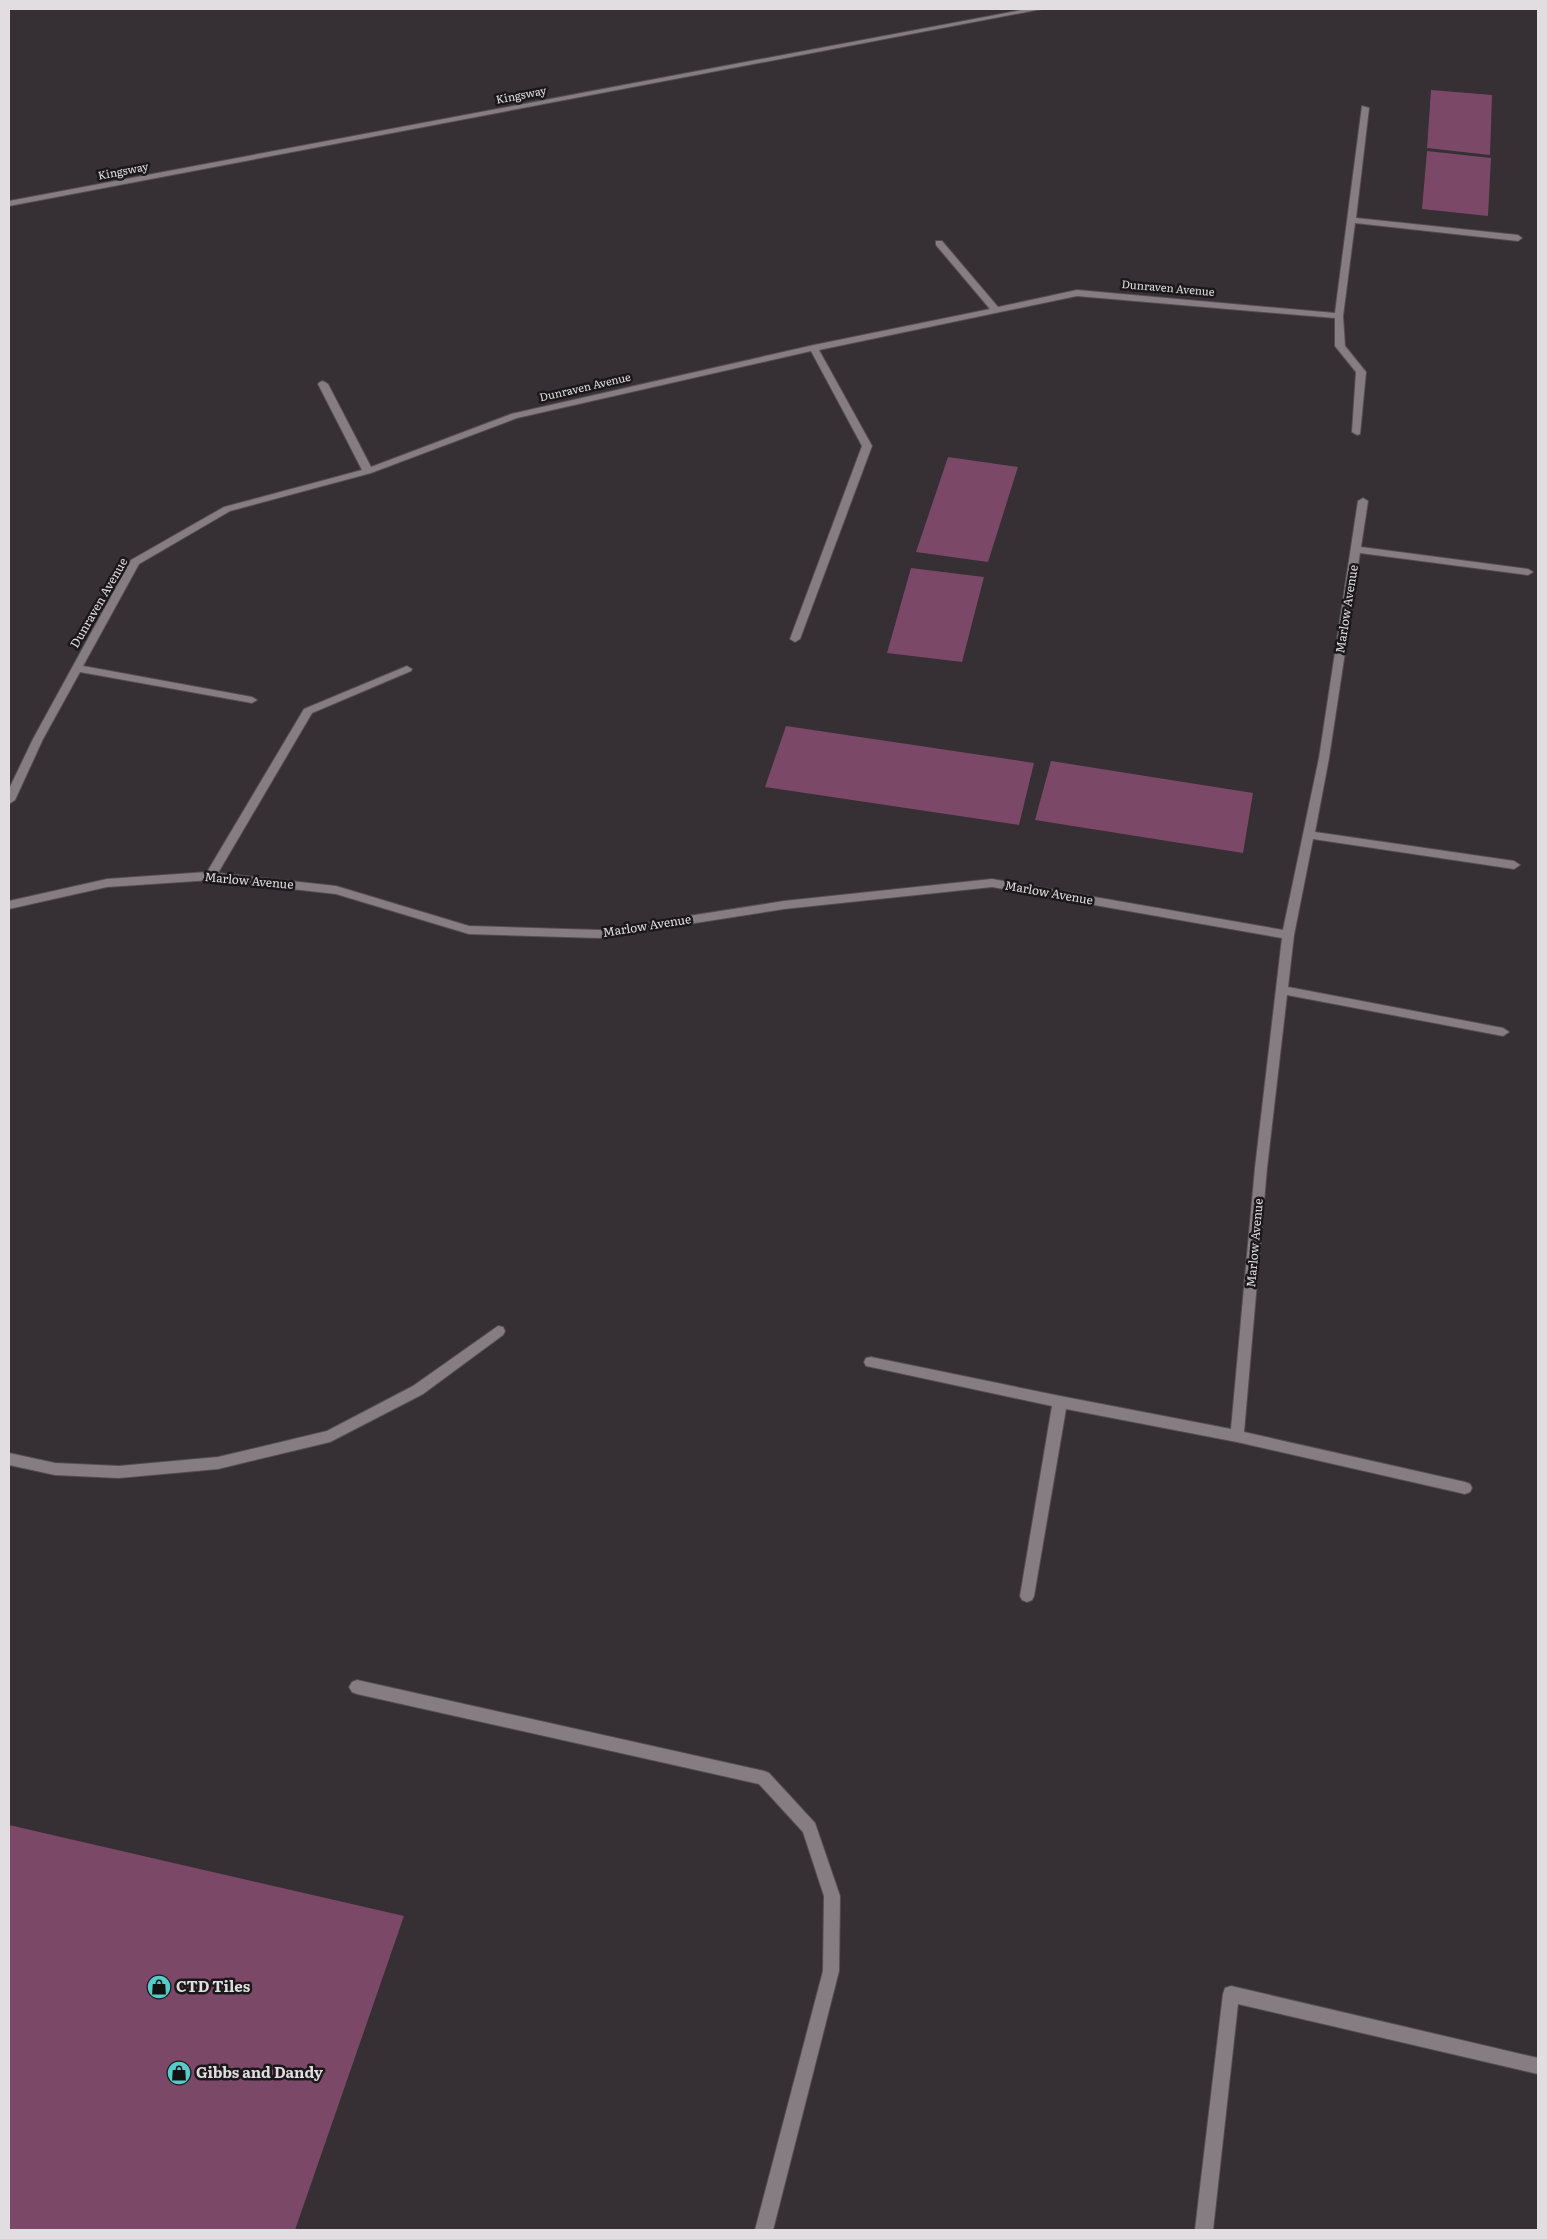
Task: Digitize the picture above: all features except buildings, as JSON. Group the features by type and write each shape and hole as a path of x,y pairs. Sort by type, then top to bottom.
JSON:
{"street":[{"name":"Kingsway","path":"9,204 1038,9"},
{"path":"1357,432 1361,372 1340,346 1339,316 1365,108"},
{"path":"1350,220 1518,238"},
{"path":"940,243 996,310"},
{"name":"Dunraven Avenue","path":"9,800 76,668 135,562 226,509 368,471 514,416 814,348 1078,293 1339,316"},
{"path":"795,639 867,446 814,348"},
{"path":"324,384 368,471"},
{"name":"Marlow Avenue","path":"1237,1436 1261,1168 1288,935 1324,758 1363,501"},
{"path":"1356,549 1528,572"},
{"path":"76,668 252,700"},
{"path":"211,876 308,710 407,669"},
{"path":"1309,835 1514,865"},
{"name":"Marlow Avenue","path":"9,905 107,883 211,876 336,890 470,930 599,934 784,905 992,884 1288,935"},
{"path":"1283,990 1503,1032"},
{"path":"9,1459 55,1469 119,1472 218,1462 330,1436 418,1390 498,1331"},
{"path":"871,1362 1060,1402 1237,1436 1465,1488"},
{"path":"1027,1596 1060,1402"},
{"path":"358,1687 764,1778 809,1828 832,1896 831,1971 764,2230"},
{"path":"1204,2230 1231,1994 1538,2066"}],"place":[{"name":"CTD Tiles","path":"159,1987"},
{"name":"Gibbs and Dandy","path":"179,2073"}]}
